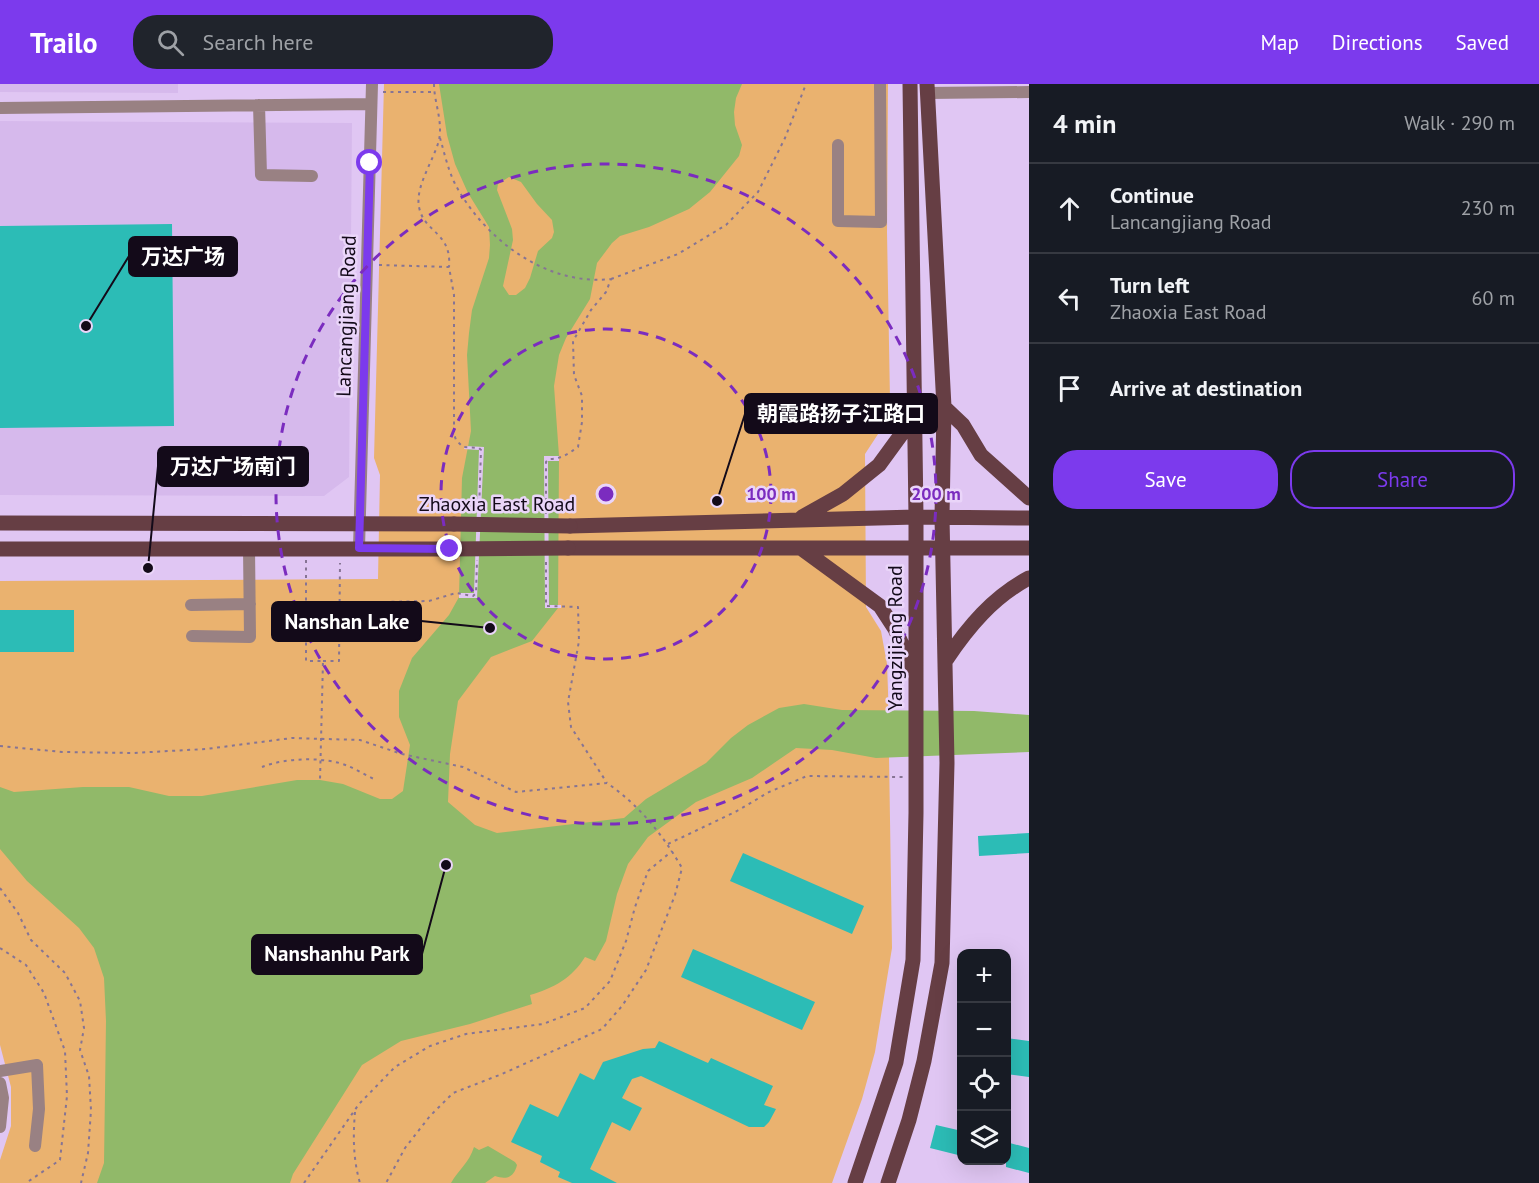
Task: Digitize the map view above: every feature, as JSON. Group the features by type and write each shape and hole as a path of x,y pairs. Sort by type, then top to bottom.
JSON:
{"main road":[{"name":"Yangzijiang Road","path":"855,1183 896,1062 913,960 916,517 910,84"},
{"path":"888,1183 909,1120 924,1061 942,963 947,763 942,517 944,407 927,89"},
{"path":"944,407 963,425 981,455 1029,498"},
{"path":"795,520 814,512 843,494 879,465 914,417"},
{"name":"Zhaoxia East Road","path":"0,523 570,526 916,517 1029,518"},
{"path":"0,549 944,550 1029,548"},
{"path":"802,549 880,606 895,629 916,674"},
{"path":"945,660 965,631 995,600 1029,578"}],"street":[{"path":"838,145 838,221 881,222 880,84"},
{"path":"927,89 1029,92"},
{"path":"0,108 259,105 372,93"},
{"name":"Lancangjiang Road","path":"359,548 372,93"},
{"path":"259,105 261,175 312,176"},
{"path":"192,636 250,637 249,548"},
{"path":"190,605 250,604"},
{"path":"0,1071 37,1065 39,1109 35,1146"},
{"path":"0,1083 3,1098 0,1127"}],"path":[{"path":"434,84 440,138 457,188 485,226 500,240 533,263 553,272 597,280 611,279 678,254 726,225 758,192 785,138 806,84"},
{"path":"372,93 434,92"},
{"path":"440,138 420,189 419,207 427,224 443,239 450,254 449,267 454,295 454,434 463,447 480,448 481,450 478,521"},
{"path":"367,264 449,267"},
{"path":"546,521 546,462 549,459 559,459 578,447 582,422 582,396 574,375 573,341 591,310 606,292 611,279"},
{"path":"306,548 306,662 339,661 340,548"},
{"path":"386,1183 405,1148 430,1116 453,1093 502,1074 602,1029 646,970 675,895 682,868 668,844 628,798 607,783 571,727 568,702 579,641 578,607 546,606 546,556"},
{"path":"339,603 429,601 456,593 473,596 476,593 477,557"},
{"path":"320,780 323,739 323,661"},
{"path":"0,746 62,752 133,753 206,749 292,738 360,740 402,754 463,766 516,792 607,783"},
{"path":"262,767 288,760 322,761 346,765 374,779"},
{"path":"668,844 737,811 769,792 807,776 916,770"},
{"path":"304,1183 355,1110 395,1067 430,1046 466,1034 543,1024 585,1008 610,981 626,941 648,871 672,851"},
{"path":"0,888 18,913 31,940 65,973 80,1001 84,1028 80,1050 90,1076 91,1110 88,1153 81,1183"},
{"path":"0,948 26,965 44,993 65,1052 67,1096 60,1160 26,1183"},
{"path":"355,1110 353,1137 360,1183"}],"shaded area":[{"path":"0,84 178,84 178,93 0,92"},
{"path":"384,84 888,84 887,232 890,400 882,428 865,454 866,607 881,631 887,664 892,948 875,1052 862,1099 832,1183 0,1183 0,1160 11,1126 11,1087 0,1045 0,581 378,579 380,475 374,458"},
{"path":"439,84 742,84 736,98 734,112 735,125 742,145 739,156 710,192 689,209 649,227 620,236 612,243 597,263 590,299 566,338 559,355 554,386 559,456 558,608 532,641 491,657 458,701 450,754 448,802 475,825 497,833 624,818 646,799 706,763 748,725 779,708 804,704 842,710 974,711 1029,715 1029,752 876,758 832,750 796,748 752,778 696,802 648,837 628,864 617,894 606,941 595,961 585,957 562,981 530,995 532,1004 470,1024 401,1041 362,1065 293,1174 290,1183 97,1183 104,1163 106,1021 104,978 94,948 79,928 27,881 0,849 0,787 14,792 83,787 129,787 169,796 202,796 297,780 320,780 343,784 380,799 392,799 403,791 410,745 399,717 399,691 412,658 449,615 459,597 462,478 471,431 467,355 472,310 489,258 490,245 489,227 468,193 455,164 447,135","holes":["509,177 521,182 552,220 554,232 552,238 538,251 525,288 516,295 509,295 503,286 513,240 512,229 497,190 498,184"]},
{"path":"0,121 352,123 349,477 324,496 0,495"},
{"path":"488,1146 515,1162 517,1165 512,1175 503,1178 495,1176 485,1183 451,1183 474,1147 479,1150"}],"pier":[{"path":"465,446 484,447 477,598 459,598 459,593 474,593 479,450 464,449"},
{"path":"544,456 559,456 559,461 548,461 549,605 561,605 561,608 545,608"}],"building":[{"path":"172,224 174,426 0,428 0,226"},
{"path":"0,610 74,610 74,652 0,652"},
{"path":"1029,833 1029,853 979,856 978,836"},
{"path":"743,853 864,906 852,934 730,881"},
{"path":"693,949 815,1002 802,1030 681,977"},
{"path":"1011,1039 1029,1041 1029,1077 1011,1075"},
{"path":"659,1041 708,1063 711,1058 773,1086 764,1105 776,1109 769,1122 764,1127 749,1127 641,1076 632,1079 622,1098 642,1108 630,1131 612,1122 590,1169 617,1183 572,1183 558,1177 560,1172 540,1162 542,1156 511,1142 530,1104 558,1117 580,1073 594,1080 603,1062 643,1049 655,1048"},
{"path":"936,1125 957,1130 957,1155 930,1148"},
{"path":"1011,1143 1029,1148 1029,1173 1006,1167 1006,1165 1011,1165"}],"place":[{"name":"万达广场","path":"86,326"},
{"name":"朝霞路扬子江路口","path":"717,501"},
{"name":"万达广场南门","path":"148,568"},
{"name":"Nanshan Lake","path":"490,628"},
{"name":"Nanshanhu Park","path":"446,865"}],"route":[{"path":"370,163 359,548 450,549"}]}
